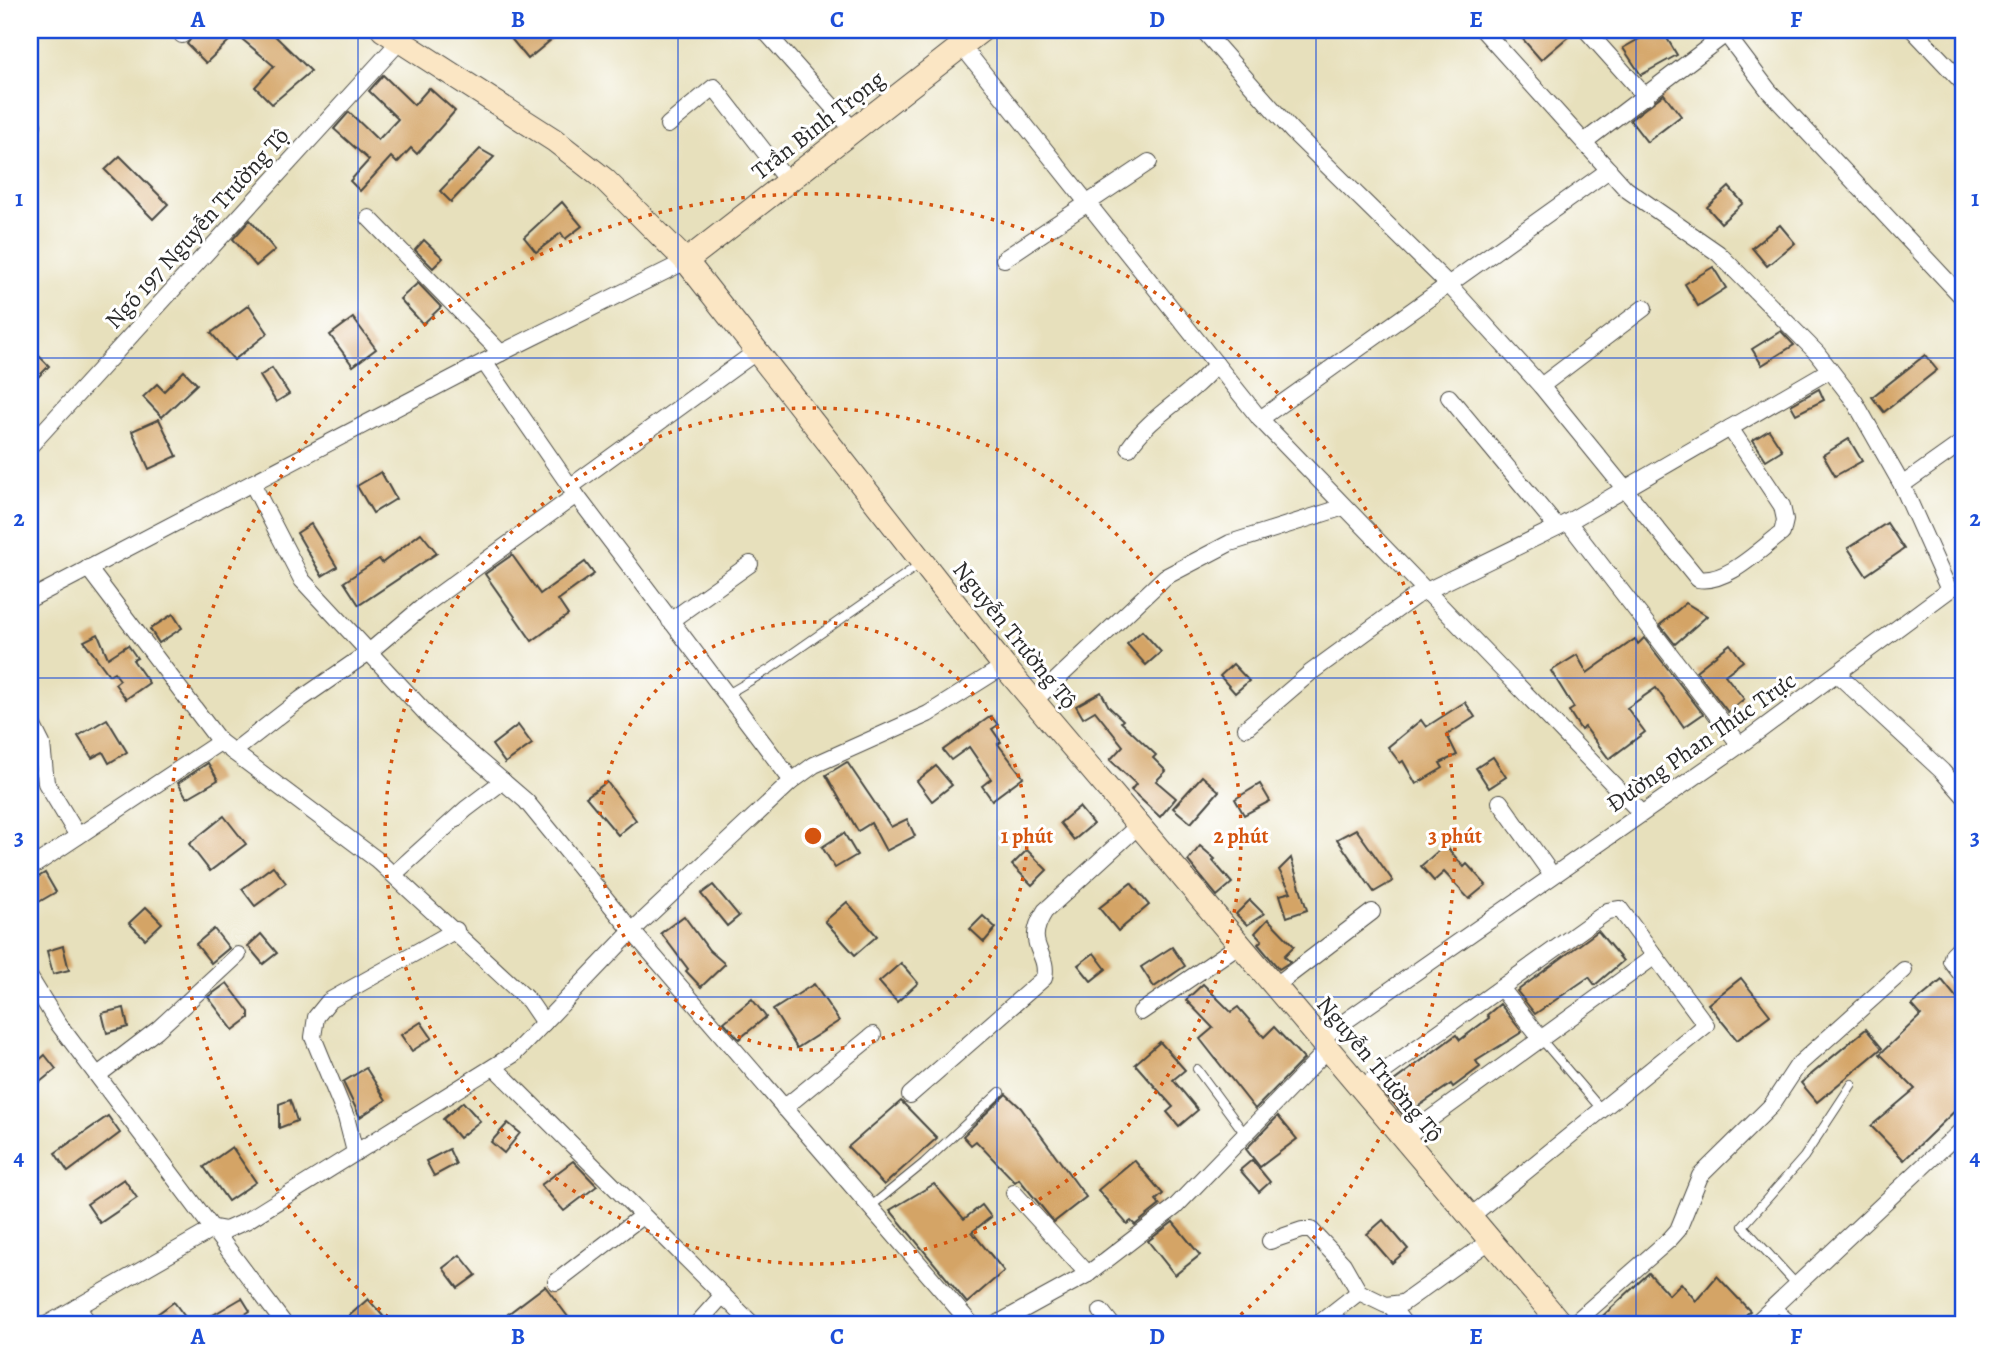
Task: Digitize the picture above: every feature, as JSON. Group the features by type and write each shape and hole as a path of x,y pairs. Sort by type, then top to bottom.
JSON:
{"main road":[{"name":"Trần Bình Trọng","path":"686,261 982,30"},
{"name":"Nguyễn Trường Tộ","path":"391,36 554,140 604,179 686,261 1004,666 1562,1325"}],"street":[{"path":"764,30 854,131"},
{"path":"1203,30 1293,131 1450,286 1541,386 1698,579 1710,581 1725,574 1782,533 1786,520 1782,506 1730,428"},
{"path":"1483,30 1626,189 1718,253 1830,370 1855,402 1902,485 1949,590"},
{"path":"1586,30 1646,97"},
{"path":"1913,30 1964,84"},
{"path":"1584,142 1646,97 1727,31 1796,121 1964,299"},
{"name":"Ngõ 197 Nguyễn Trường Tộ","path":"30,446 391,36"},
{"path":"962,47 1260,419 1640,812"},
{"path":"668,125 714,87 788,182"},
{"path":"30,122 33,125 30,129"},
{"path":"1004,259 1149,162"},
{"path":"1260,419 1609,170"},
{"path":"369,218 501,352"},
{"path":"30,599 501,352 686,261"},
{"path":"1541,386 1644,308"},
{"path":"30,868 226,747 369,652 426,604 757,351"},
{"path":"484,362 573,491 792,781"},
{"path":"1129,448 1150,420 1206,377 1216,365"},
{"path":"1246,728 1310,673 1426,591 1562,524 1830,370"},
{"path":"1449,397 1562,524 1740,745"},
{"path":"1902,485 1964,441"},
{"path":"252,483 302,580 435,723 526,801 632,931 972,1325"},
{"path":"1034,701 1165,577 1230,544 1344,507"},
{"path":"670,621 750,564"},
{"path":"88,568 226,747 394,874 529,1001 544,1023"},
{"name":"Đường Phan Thúc Trực","path":"995,1325 1088,1274 1174,1207 1245,1134 1324,1044 1552,875 1740,745 1964,580"},
{"path":"46,1325 215,1228 226,1230 246,1221 514,1054 632,931 792,781 814,765 928,714 1004,666"},
{"path":"1837,674 1942,771 1964,796"},
{"path":"30,720 42,744 46,782 78,836"},
{"path":"394,874 466,808 503,781"},
{"path":"1500,802 1552,875"},
{"path":"910,1094 1044,978 1045,965 1035,946 1039,920 1045,911 1139,825"},
{"path":"1361,1088 1613,908 1620,909 1706,1025 1471,1216"},
{"path":"1275,986 1373,912"},
{"path":"355,1152 343,1110 315,1048 313,1037 317,1017 329,1001 456,930"},
{"path":"1964,943 1953,954 1951,961 1964,978"},
{"path":"1141,1012 1240,944"},
{"path":"98,1075 157,1030 238,956"},
{"path":"1404,1138 1655,956"},
{"path":"1572,1325 1678,1230 1700,1176 1771,1106 1798,1065 1905,970"},
{"path":"30,978 57,1021 215,1228 285,1325"},
{"path":"1501,988 1541,1039"},
{"path":"784,1108 873,1035"},
{"path":"494,1067 753,1325"},
{"path":"1754,1325 1964,1128"},
{"path":"1014,1193 1088,1274"},
{"path":"556,1282 642,1216"},
{"path":"1270,1241 1302,1230 1311,1230 1343,1264 1359,1292 1391,1306 1405,1325"},
{"path":"1391,1306 1409,1299 1491,1240"},
{"path":"1317,1325 1359,1292"},
{"path":"696,1325 722,1297"},
{"path":"77,1307 90,1325"},
{"path":"1101,1311 1112,1325"}],"lane":[{"path":"726,695 770,669 923,563"},
{"path":"1541,1039 1601,1109"},
{"path":"1197,1069 1245,1134"},
{"path":"1797,1285 1743,1226 1804,1157 1853,1084"},
{"path":"870,1207 924,1163 1000,1092"},
{"path":"1775,1305 1797,1325"}],"building":[{"path":"197,30 269,30 311,71 272,104 255,87 274,66 236,34 206,63 187,44"},
{"path":"504,30 563,30 528,59"},
{"path":"1515,30 1576,30 1541,60"},
{"path":"1655,30 1662,30 1677,55 1641,75 1623,48"},
{"path":"383,75 414,105 429,88 455,111 417,154 411,148 397,163 391,157 360,191 350,181 369,160 334,129 349,112 378,140 398,119 369,91"},
{"path":"1664,94 1681,116 1647,142 1630,120"},
{"path":"480,149 494,157 451,202 440,191"},
{"path":"120,156 168,204 153,219 105,170"},
{"path":"1729,187 1743,203 1721,223 1707,207"},
{"path":"562,202 582,226 565,239 561,233 536,252 524,237"},
{"path":"250,220 275,250 256,266 233,239"},
{"path":"1780,225 1795,243 1767,266 1752,248"},
{"path":"424,240 443,258 433,268 415,250"},
{"path":"1713,267 1726,288 1698,306 1685,284"},
{"path":"418,283 441,307 423,324 400,299"},
{"path":"249,305 268,333 234,360 211,333"},
{"path":"353,318 376,349 353,366 330,335"},
{"path":"1781,331 1794,345 1762,365 1752,349"},
{"path":"30,347 49,366 30,385"},
{"path":"1925,355 1937,370 1884,412 1872,397"},
{"path":"272,368 289,394 276,402 260,376"},
{"path":"184,371 197,384 162,417 143,397 157,384 164,391"},
{"path":"1819,389 1824,400 1796,414 1791,405"},
{"path":"159,419 177,456 149,469 132,431"},
{"path":"1769,430 1782,450 1766,460 1753,440"},
{"path":"1849,439 1862,461 1835,476 1823,455"},
{"path":"381,472 396,499 373,513 357,486"},
{"path":"1887,523 1904,549 1866,575 1848,548"},
{"path":"311,524 337,567 322,576 297,533"},
{"path":"421,533 437,553 359,605 344,582 379,559 382,563"},
{"path":"512,555 540,594 585,562 594,574 558,600 568,615 532,641 485,574"},
{"path":"1686,603 1707,616 1675,644 1660,625"},
{"path":"173,614 182,628 159,643 150,629"},
{"path":"1142,631 1161,652 1146,665 1127,644"},
{"path":"98,634 108,658 128,645 137,658 133,660 149,683 126,699 115,684 120,680 114,672 109,675 84,641"},
{"path":"1644,638 1703,714 1684,727 1656,688 1627,708 1645,732 1609,759 1585,727 1581,730 1569,711 1574,708 1551,671 1577,655 1587,673 1635,639 1638,644"},
{"path":"1730,644 1743,661 1725,675 1744,699 1728,712 1696,671"},
{"path":"1233,664 1249,681 1235,693 1220,676"},
{"path":"1101,692 1109,707 1123,720 1121,722 1156,755 1153,758 1166,771 1156,781 1176,798 1160,817 1131,790 1136,784 1110,760 1123,746 1095,711 1083,718 1076,706"},
{"path":"1465,702 1475,717 1447,735 1457,755 1440,763 1443,768 1416,784 1403,761 1400,763 1388,747 1421,720 1426,727"},
{"path":"991,716 998,725 992,729 1001,742 998,744 1023,777 992,800 982,786 991,779 969,747 951,760 943,750"},
{"path":"107,719 127,752 109,763 103,752 92,758 78,736"},
{"path":"518,725 532,744 505,763 492,745"},
{"path":"1493,757 1506,777 1489,788 1476,768"},
{"path":"847,762 891,827 907,819 915,836 886,851 871,823 858,831 826,775"},
{"path":"208,763 218,780 187,798 178,783"},
{"path":"936,766 952,785 932,801 917,781"},
{"path":"1202,776 1219,791 1191,823 1173,808"},
{"path":"607,782 636,820 618,835 586,797"},
{"path":"1260,784 1270,801 1244,815 1235,799"},
{"path":"1079,807 1093,824 1074,840 1060,823"},
{"path":"224,816 246,844 210,871 189,844"},
{"path":"1356,829 1393,881 1374,892 1337,839"},
{"path":"844,833 857,855 835,868 822,847"},
{"path":"1445,845 1464,867 1467,864 1486,885 1469,899 1444,872 1434,881 1421,866"},
{"path":"1200,846 1215,859 1213,861 1232,883 1217,896 1188,861"},
{"path":"1027,850 1047,870 1032,885 1012,865"},
{"path":"1291,858 1307,910 1287,917 1280,895 1291,892 1279,870"},
{"path":"273,866 286,883 255,906 242,889"},
{"path":"45,873 56,892 30,907 30,882"},
{"path":"1131,883 1149,905 1118,931 1099,908"},
{"path":"713,885 739,916 727,926 701,894"},
{"path":"1250,900 1264,914 1247,925 1236,914"},
{"path":"847,902 877,936 855,955 825,921"},
{"path":"146,907 162,923 145,939 129,923"},
{"path":"684,916 709,950 725,964 701,987 686,971 688,969 661,933"},
{"path":"983,916 996,928 984,942 970,929"},
{"path":"1268,919 1294,946 1284,956 1290,962 1279,969 1258,944 1262,940 1255,933"},
{"path":"214,929 229,948 211,963 196,944"},
{"path":"1598,931 1623,961 1595,985 1589,977 1535,1014 1517,991"},
{"path":"261,934 277,953 263,964 248,946"},
{"path":"63,946 69,970 53,974 47,951"},
{"path":"1172,947 1185,966 1154,987 1141,967"},
{"path":"1094,953 1106,969 1091,981 1078,965"},
{"path":"901,963 918,983 897,1002 879,982"},
{"path":"1741,978 1770,1015 1737,1040 1708,1004"},
{"path":"1942,980 1964,1007 1964,1102 1904,1160 1871,1126 1915,1089 1880,1054 1921,1015 1912,1005"},
{"path":"227,983 249,1012 249,1018 233,1030 208,997"},
{"path":"814,984 839,1021 797,1048 773,1010"},
{"path":"1203,984 1231,1012 1238,1007 1264,1037 1274,1027 1304,1059 1255,1109 1200,1039 1213,1028 1186,1000"},
{"path":"752,999 766,1017 739,1039 724,1022"},
{"path":"1500,1004 1522,1032 1476,1061 1480,1067 1453,1087 1451,1084 1404,1116 1382,1090 1456,1035 1460,1040 1489,1018 1487,1015"},
{"path":"124,1008 128,1027 107,1033 102,1013"},
{"path":"421,1022 432,1038 412,1051 401,1035"},
{"path":"1866,1029 1882,1048 1817,1102 1801,1083"},
{"path":"1160,1042 1185,1070 1173,1080 1198,1110 1179,1126 1167,1112 1173,1107 1135,1064"},
{"path":"45,1055 56,1069 30,1090 30,1068"},
{"path":"366,1068 386,1100 360,1117 343,1082"},
{"path":"1006,1094 1021,1108 1086,1197 1054,1222 1019,1179 1015,1182 976,1141 971,1145 963,1136"},
{"path":"290,1100 297,1121 279,1128 279,1104"},
{"path":"901,1101 937,1138 884,1185 848,1147"},
{"path":"463,1102 480,1121 459,1138 443,1119"},
{"path":"108,1116 120,1133 68,1172 55,1153"},
{"path":"1278,1116 1297,1139 1260,1167 1246,1149"},
{"path":"508,1123 520,1133 504,1153 491,1142"},
{"path":"232,1147 256,1182 228,1201 204,1167"},
{"path":"449,1149 456,1164 434,1176 426,1161"},
{"path":"1134,1160 1163,1194 1156,1200 1160,1205 1135,1225 1131,1221 1127,1224 1098,1190"},
{"path":"1252,1160 1270,1182 1259,1192 1240,1170"},
{"path":"573,1161 597,1186 564,1211 541,1185"},
{"path":"124,1179 137,1198 100,1223 87,1204"},
{"path":"934,1184 964,1219 982,1205 991,1217 972,1232 1004,1271 967,1303 890,1210"},
{"path":"1383,1220 1408,1249 1392,1263 1367,1234"},
{"path":"1173,1222 1200,1255 1175,1275 1148,1241"},
{"path":"460,1255 476,1275 458,1288 443,1268"},
{"path":"1649,1273 1669,1295 1681,1283 1696,1301 1717,1276 1750,1311 1735,1325 1593,1325"},
{"path":"545,1286 574,1325 517,1325 508,1314"},
{"path":"242,1298 250,1311 234,1321 237,1325 196,1325"},
{"path":"368,1299 383,1316 373,1325 339,1325"},
{"path":"174,1302 191,1325 142,1325"}]}
